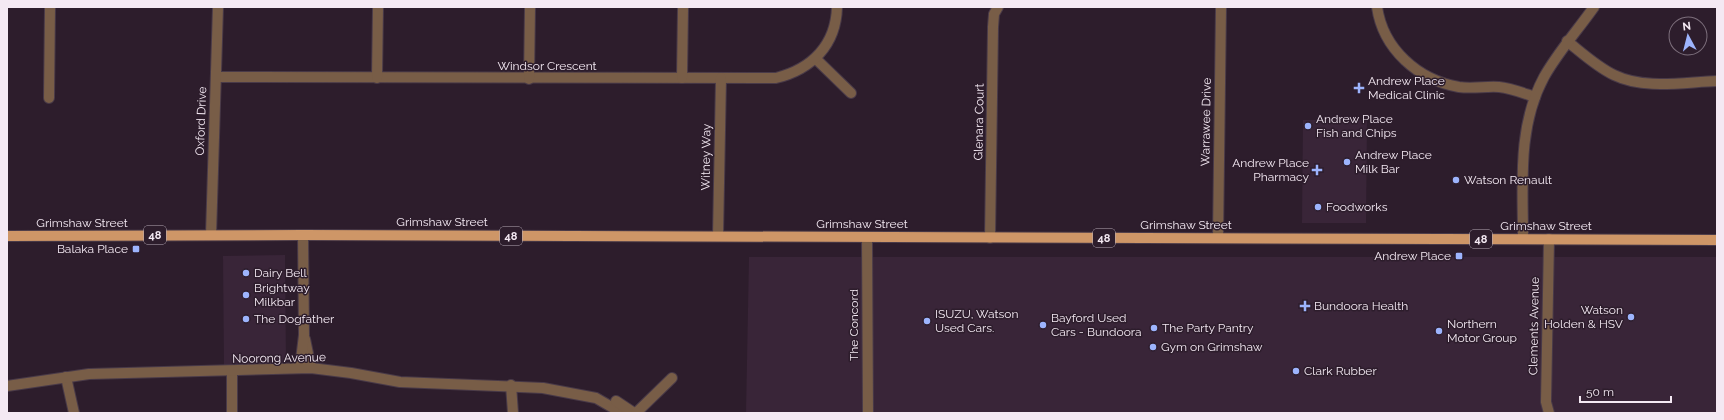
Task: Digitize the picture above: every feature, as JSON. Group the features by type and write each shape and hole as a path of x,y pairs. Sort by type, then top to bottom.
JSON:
{"main road":[{"name":"Grimshaw Street","path":"7,236 304,235 1717,240"}],"street":[{"path":"49,98 50,7"},
{"name":"Oxford Drive","path":"211,235 218,7"},
{"path":"377,78 378,7"},
{"path":"529,79 530,7"},
{"path":"682,78 683,7"},
{"name":"Windsor Crescent","path":"216,77 529,79 776,78 802,69 816,58 826,47 836,25 837,7"},
{"name":"Glenara Court","path":"990,238 993,27 994,14 998,7"},
{"name":"Warrawee Drive","path":"1218,238 1221,7"},
{"path":"1377,7 1383,26 1396,50 1414,68 1424,75 1460,87 1499,87 1535,97"},
{"path":"1523,239 1524,142 1528,120 1535,97 1544,77 1589,9"},
{"path":"1567,41 1603,68 1626,80 1652,84 1717,81"},
{"path":"816,58 851,93"},
{"name":"Witney Way","path":"718,236 721,78"},
{"path":"300,368 304,335 304,235"},
{"name":"The Concord","path":"867,237 868,413"},
{"name":"Clements Avenue","path":"1549,239 1546,402 1549,413"},
{"path":"304,335 311,368"},
{"name":"Noorong Avenue","path":"7,386 66,377 109,373 311,368 351,373 400,382 511,385 543,388 596,398 622,413"},
{"path":"232,371 232,413"},
{"path":"66,377 74,413"},
{"path":"635,413 672,378"},
{"name":"Noorong Avenue","path":"7,392 22,389 38,382"},
{"path":"511,385 513,413"},
{"name":"Noorong Avenue","path":"543,388 567,387 592,390 612,398 635,413"}],"shaded area":[{"path":"1303,120 1367,120 1366,223 1302,223"},
{"path":"285,255 286,365 224,366 223,256"},
{"path":"749,257 1717,257 1717,413 746,413"}],"place":[{"name":"Andrew Place Medical Clinic","path":"1359,88"},
{"name":"Andrew Place Fish and Chips","path":"1308,126"},
{"name":"Andrew Place Milk Bar","path":"1347,162"},
{"name":"Andrew Place Pharmacy","path":"1317,170"},
{"name":"Watson Renault","path":"1456,180"},
{"name":"Foodworks","path":"1318,207"},
{"name":"Balaka Place","path":"136,249"},
{"name":"Andrew Place","path":"1459,256"},
{"name":"Dairy Bell","path":"246,273"},
{"name":"Brightway Milkbar","path":"246,295"},
{"name":"Bundoora Health","path":"1305,306"},
{"name":"Watson Holden & HSV","path":"1631,317"},
{"name":"The Dogfather","path":"246,319"},
{"name":"ISUZU, Watson Used Cars.","path":"927,321"},
{"name":"Bayford Used Cars - Bundoora","path":"1043,325"},
{"name":"The Party Pantry","path":"1154,328"},
{"name":"Northern Motor Group","path":"1439,331"},
{"name":"Gym on Grimshaw","path":"1153,347"},
{"name":"Clark Rubber","path":"1296,371"}]}
